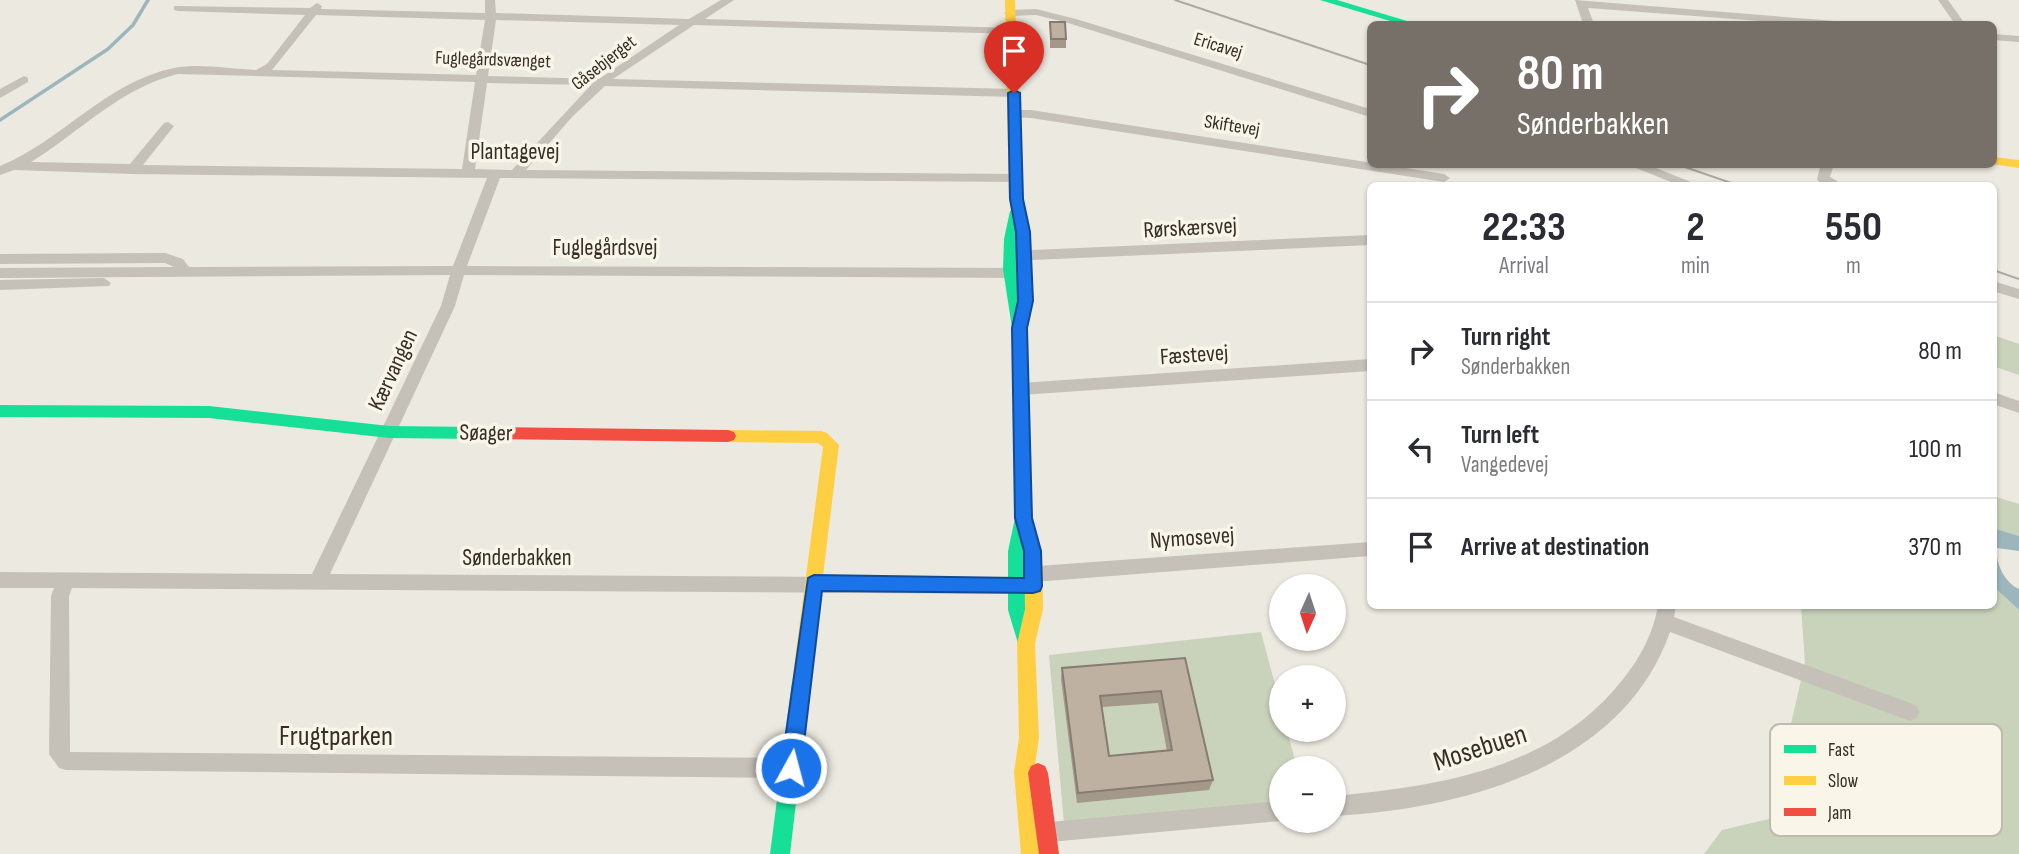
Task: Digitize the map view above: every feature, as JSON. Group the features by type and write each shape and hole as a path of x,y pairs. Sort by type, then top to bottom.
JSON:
{"street":[{"path":"260,72 271,66 322,0"},
{"path":"468,172 491,15 490,0"},
{"name":"Gåsebjerget","path":"517,172 561,122 602,82 729,0"},
{"path":"1325,0 1400,21"},
{"path":"1943,0 1958,21"},
{"path":"1587,21 1581,2 1800,21"},
{"name":"Ericavej","path":"178,8 695,21 1017,15 1055,17 1367,112"},
{"path":"1017,15 1014,114 1017,211 1023,232 1018,265 1026,301 1019,328 1023,518 1017,551 1025,580 1017,610 1026,644 1029,738 1038,770 1035,840 1049,854"},
{"path":"1997,37 2019,40"},
{"name":"Fuglegårdsvænget","path":"0,171 37,154 135,83 178,71 1014,93"},
{"path":"0,94 24,80"},
{"name":"Skiftevej","path":"1014,114 1031,114 1446,182"},
{"path":"132,170 167,126"},
{"path":"1997,161 2019,164"},
{"name":"Plantagevej","path":"14,166 132,170 1016,178"},
{"path":"1643,168 1684,182"},
{"path":"1827,168 1823,179 1828,182"},
{"name":"Kærvangen","path":"318,581 448,306 458,271 495,173"},
{"name":"Rørskærsvej","path":"1018,265 1367,240"},
{"name":"Fuglegårdsvej","path":"0,259 165,258 178,262 185,272"},
{"name":"Fuglegårdsvej","path":"0,273 1018,265"},
{"name":"Fuglegårdsvej","path":"0,285 146,283 185,272"},
{"path":"1997,287 2019,294"},
{"name":"Fæstevej","path":"1021,389 1367,365"},
{"path":"1997,399 2019,407"},
{"name":"Søager","path":"0,411 209,412 389,432 821,437 831,445 814,583"},
{"name":"Nymosevej","path":"1025,580 1367,549"},
{"name":"Sønderbakken","path":"0,580 814,583 1025,580"},
{"name":"Frugtparken","path":"66,580 60,596 59,754 66,761 791,768"},
{"path":"780,854 814,583"},
{"name":"Mosebuen","path":"1346,805 1397,801 1469,786 1528,767 1581,736 1618,704 1649,661 1666,614 1910,712"},
{"path":"1035,840 1269,812"}],"green space":[{"path":"1997,336 2019,344 2019,375 1997,367"},
{"path":"1997,497 2019,504 2019,536 1997,529"},
{"path":"1997,590 2019,610 2019,854 1704,854 1722,830 1769,819 1770,815 1770,836 2002,836 2002,724 1791,724 1805,663 1801,609 1997,609"},
{"path":"1261,632 1270,665 1269,742 1290,742 1294,756 1269,756 1269,806 1064,823 1049,655"}],"water":[{"path":"1997,529 2019,536 2019,551 1997,548"},
{"path":"1997,554 2005,577 2019,589 2019,610 1997,590"}],"building":[{"path":"1050,22 1065,22 1066,39 1051,39"},
{"path":"1185,658 1213,780 1078,793 1062,668","holes":["1161,691 1172,750 1109,756 1100,696"]}],"waterway":[{"path":"0,120 108,49 133,25 148,0"}],"tram line":[{"path":"1175,0 1367,64"},
{"path":"1688,168 1728,182"},
{"path":"1997,271 2019,279"}],"traffic: fast":[{"path":"1325,0 1400,21"},
{"path":"1017,211 1011,239 1010,269 1019,328 1023,518 1017,551 1017,610 1026,644"},
{"path":"0,411 209,412 389,432 478,433"},
{"path":"780,854 801,682"}],"traffic: slow":[{"path":"1010,0 1016,199 1021,224"},
{"path":"1997,161 2019,164"},
{"path":"728,436 821,437 831,445 801,682"},
{"path":"1025,523 1033,551 1034,609 1026,644 1029,738 1024,772 1031,854"}],"traffic: jam":[{"path":"478,433 728,436"},
{"path":"1038,773 1049,854"}],"route":[{"path":"791,768 814,583 1033,586 1033,551 1023,518 1019,328 1026,301 1023,232 1016,199 1014,93"}]}
